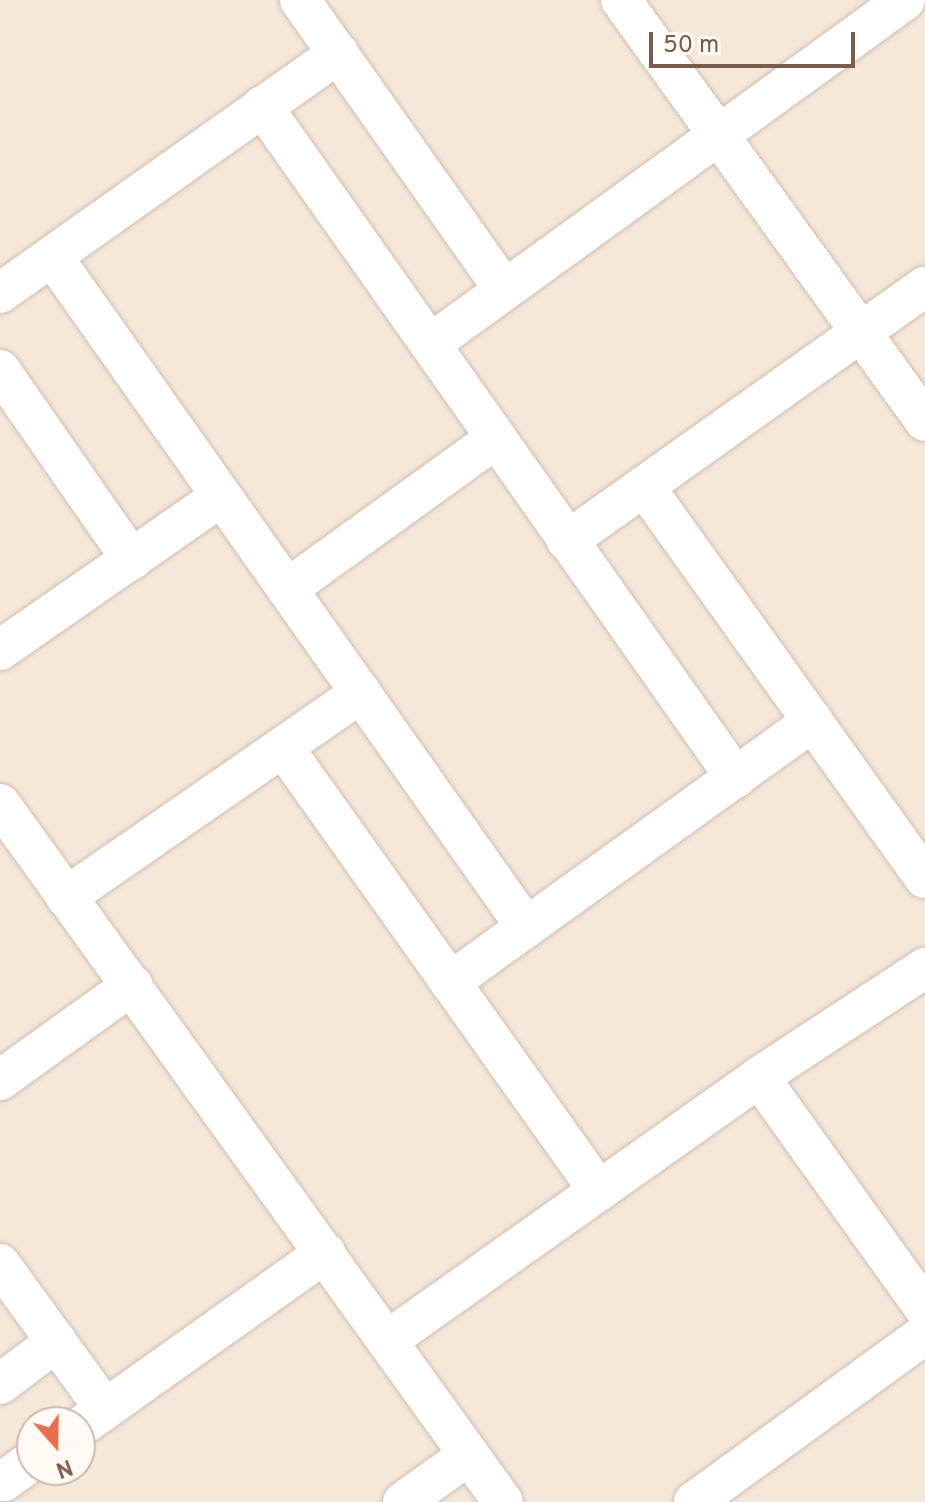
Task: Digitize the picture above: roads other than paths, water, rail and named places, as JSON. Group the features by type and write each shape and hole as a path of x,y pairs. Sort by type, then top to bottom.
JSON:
{"street":[{"path":"300,0 504,289"},
{"path":"621,0 925,421"},
{"path":"430,344 905,0"},
{"path":"0,293 339,53"},
{"path":"262,106 736,778"},
{"path":"52,256 219,498 526,927"},
{"path":"567,541 925,287"},
{"path":"0,370 132,560"},
{"path":"287,589 496,438"},
{"path":"644,486 925,878"},
{"path":"0,650 219,498"},
{"path":"66,897 361,693"},
{"path":"450,982 813,721"},
{"path":"283,747 599,1191"},
{"path":"0,804 503,1502"},
{"path":"388,1340 759,1077 925,968"},
{"path":"0,1080 132,985"},
{"path":"759,1077 921,1295"},
{"path":"96,1416 325,1253"},
{"path":"0,1264 57,1341 87,1406"},
{"path":"694,1502 925,1334"},
{"path":"0,1384 57,1341"},
{"path":"403,1502 469,1455"}]}
